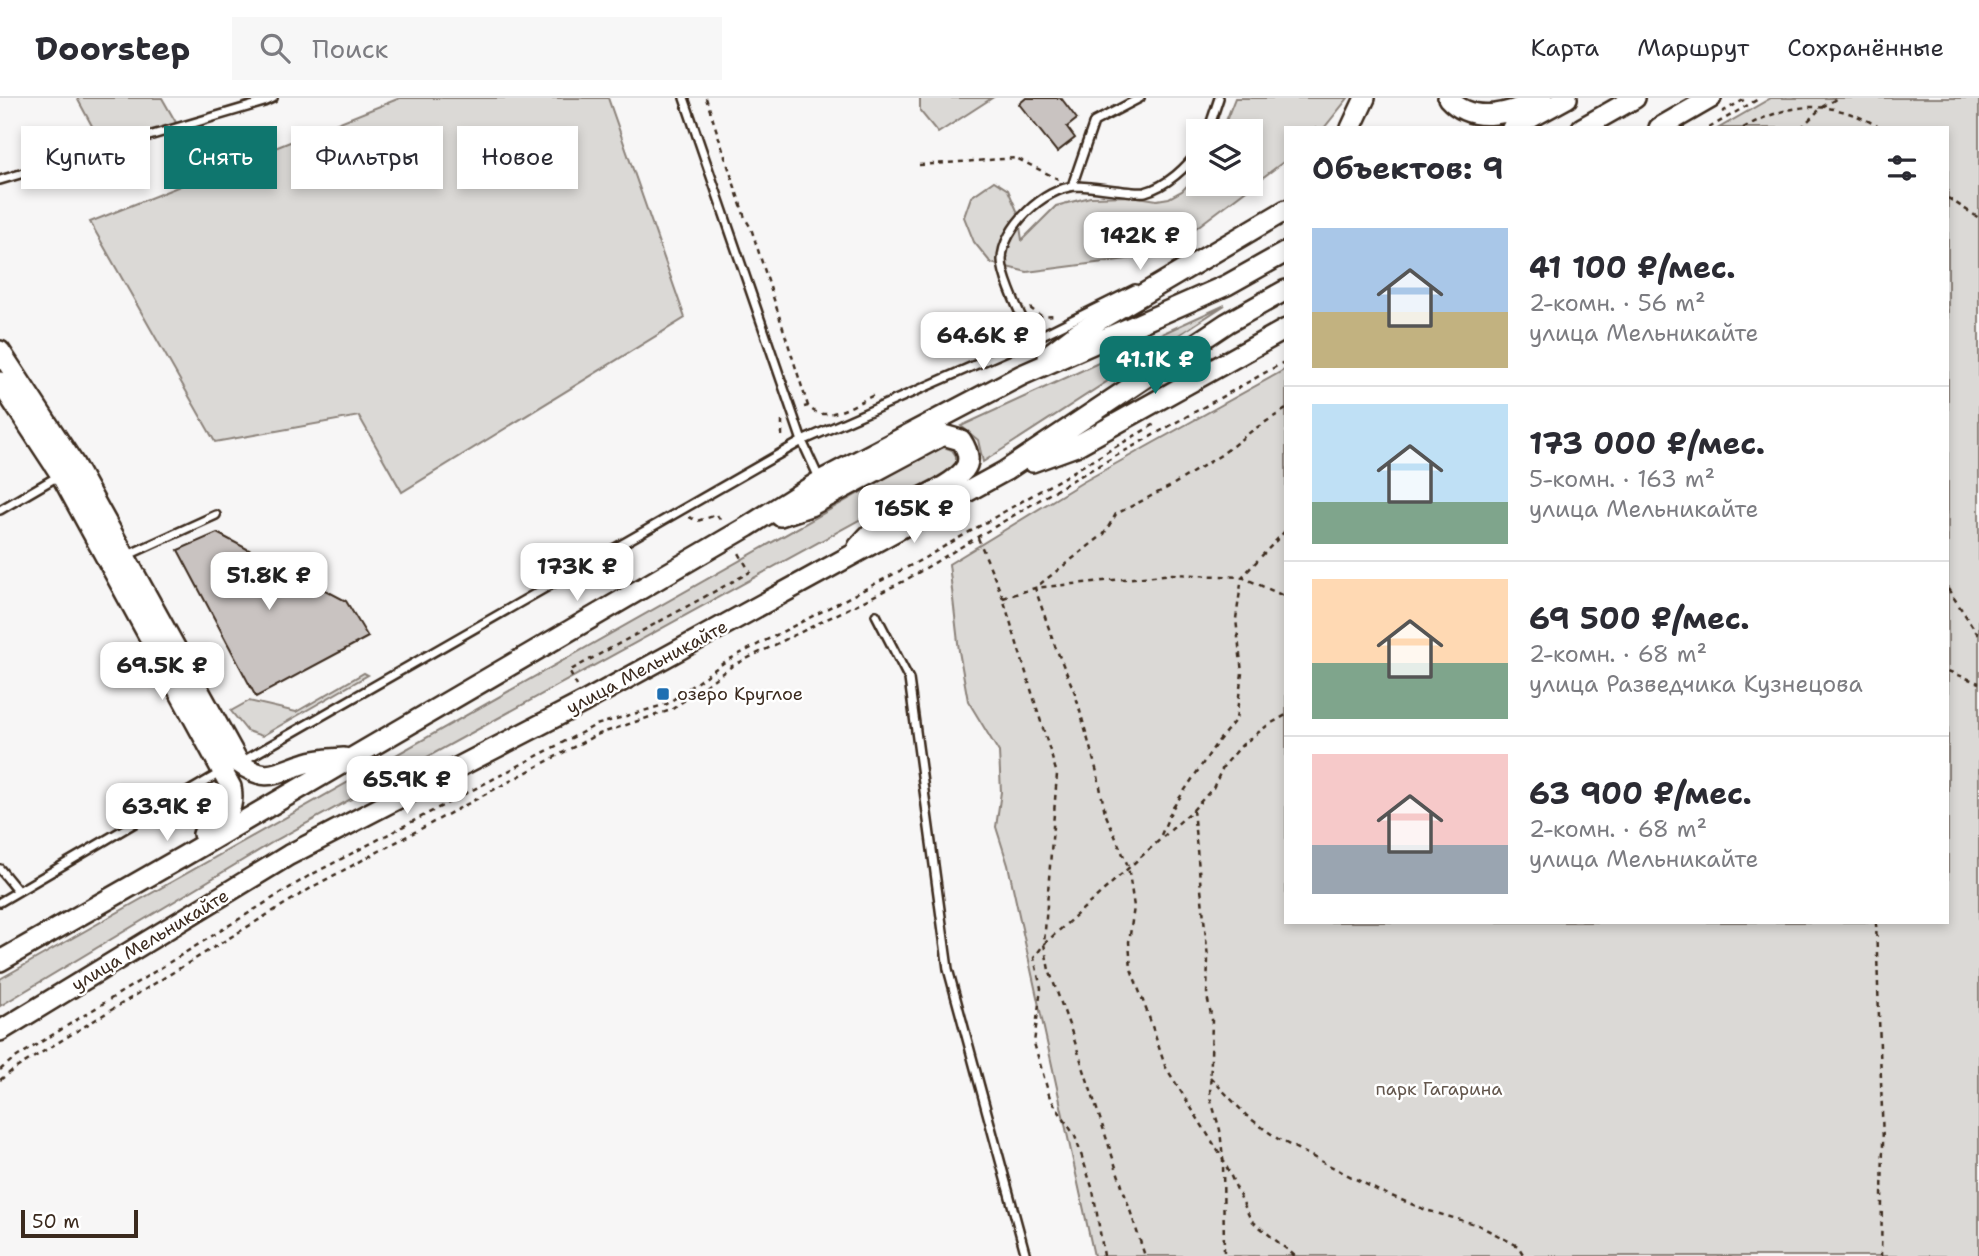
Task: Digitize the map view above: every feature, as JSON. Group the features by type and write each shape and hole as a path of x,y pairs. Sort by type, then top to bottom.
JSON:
{"main road":[{"path":"1352,126 1365,98"},
{"path":"1448,98 1465,111 1481,115 1499,115 1543,98"},
{"path":"1516,126 1567,98"},
{"path":"1586,126 1635,98"},
{"path":"1662,126 1711,98"},
{"path":"1022,374 1077,333 1284,211"},
{"path":"0,961 738,532 820,481 1022,374 1227,285 1284,253"},
{"name":"улица Мельникайте","path":"0,1031 289,855 584,702 1005,471 1227,323 1284,291"},
{"path":"1005,471 1076,446 1284,330"},
{"path":"0,351 74,464 125,556 232,767 234,800 231,810 203,834 184,856"},
{"path":"0,382 61,475 232,767 265,776 279,774 307,762 352,757"},
{"path":"738,532 810,506 943,435 961,440 968,454 964,470 952,480 898,510 874,529 848,558"}],"lane":[{"path":"0,180 264,103 272,98"},
{"path":"684,98 802,441 820,481"},
{"path":"1072,186 1094,122 1140,98"},
{"path":"1212,119 1219,98"},
{"path":"1032,340 1011,294 1002,260 1010,232 1036,204 1072,186 1144,193 1186,166"},
{"path":"0,902 802,441 1032,340 1213,251"},
{"path":"0,510 61,475"},
{"path":"125,556 216,516"},
{"path":"876,615 909,678 948,969 1026,1256"},
{"path":"0,869 18,891"}],"path":[{"path":"706,98 745,218 751,228 807,406"},
{"path":"1712,126 1760,98"},
{"path":"1803,126 1822,107 1838,98"},
{"path":"1747,126 1792,107 1822,107 1859,115 1878,126"},
{"path":"919,165 1016,158 1072,186"},
{"path":"1949,199 1979,218"},
{"path":"0,1080 316,885 596,734 671,709 732,666 904,581 1070,481 1284,362"},
{"path":"1035,588 1104,534 1116,514 1169,487 1221,455 1284,410"},
{"path":"0,1070 307,877 596,724 667,704 726,661 921,560 1160,421"},
{"path":"584,702 569,671 750,572 738,532 717,515 697,521 687,516"},
{"path":"1160,838 1172,809 1236,719 1242,673 1236,619 1242,577 1284,532"},
{"path":"978,538 1003,598 1057,774 1044,944 1049,970 1145,1256"},
{"path":"1003,598 1035,588 1172,573 1242,577 1284,596"},
{"path":"1035,588 1075,693 1098,776 1105,813 1128,866 1134,908 1129,942 1130,969 1165,1066 1223,1158 1251,1220 1295,1256"},
{"path":"1949,591 1979,636"},
{"path":"1949,671 1979,683"},
{"path":"1104,1256 1093,1191 1079,1147 1075,1136 1049,1098 1034,1043 1041,988 1034,958 1044,944 1193,810 1213,788 1223,767 1242,745 1284,716"},
{"path":"1193,810 1208,958 1207,996 1212,1018 1210,1097 1220,1130 1223,1158 1224,1256"},
{"path":"1876,924 1882,1143 1881,1256"},
{"path":"1210,1077 1247,1116 1278,1139 1380,1191 1426,1210 1478,1225 1518,1246 1524,1256"}],"green space":[{"path":"77,98 162,98 178,126 164,126 164,130 150,134 150,126 92,126"},
{"path":"400,98 608,98 685,318 402,492 359,416 215,442 90,222 172,189 277,189 277,147 291,142 291,189 443,189 443,126 330,126"},
{"path":"920,98 992,98 938,133 920,111"},
{"path":"1235,98 1348,98 1326,126 1284,126 1284,162 1263,177 1263,119 1227,119"},
{"name":"парк Гагарина","path":"1771,98 1979,98 1979,1256 1094,1256 1008,865 996,827 1001,792 999,752 968,701 949,564 1083,482 1284,370 1284,924 1949,924 1949,126 1722,126"},
{"path":"994,181 1008,190 1018,213 1022,240 1056,206 1090,197 1132,196 1157,200 1169,198 1186,187 1186,196 1238,196 1188,234 1150,256 1027,272 991,263 974,242 964,217 971,197"},
{"path":"1225,305 983,462 978,440 961,426"},
{"path":"944,447 952,450 956,456 952,469 278,839 0,1006 0,979"},
{"path":"364,673 368,675 262,736 247,731 231,711 249,701 296,712"}],"building":[{"path":"1026,98 1061,98 1077,119 1067,127 1075,138 1057,152 1019,104"},
{"path":"217,533 346,601 368,637 256,697 178,550"}],"place":[{"name":"озеро Круглое","path":"663,694"}]}
